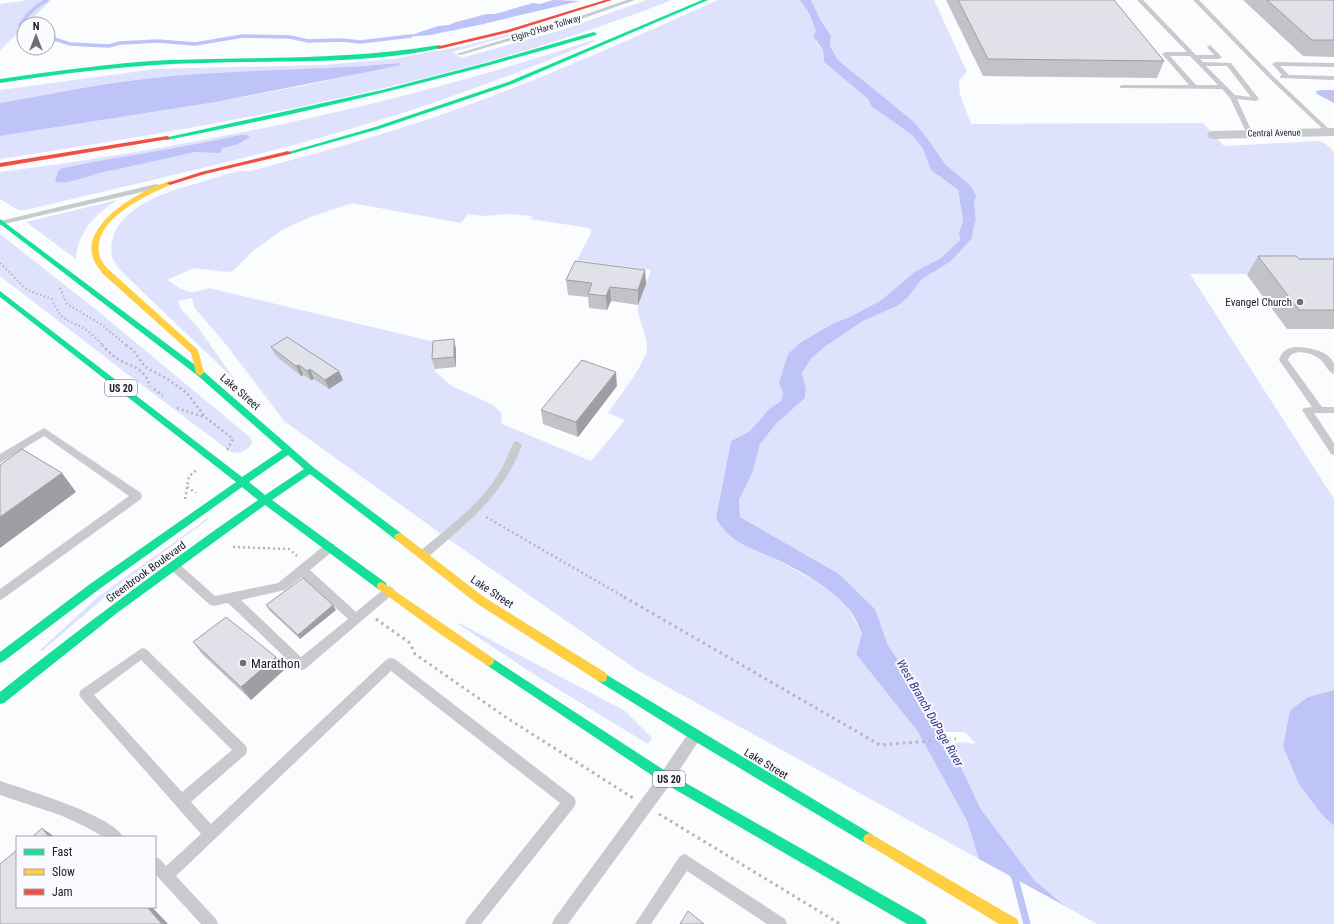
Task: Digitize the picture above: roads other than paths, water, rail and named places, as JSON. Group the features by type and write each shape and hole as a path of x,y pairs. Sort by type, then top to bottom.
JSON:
{"main road":[{"path":"0,81 85,69 136,64 191,61 342,59 403,53 468,41 580,10 610,0"},
{"path":"663,8 684,0"},
{"path":"200,373 195,352 105,271 96,258 95,246 101,230 110,218 127,204 149,192 184,179 286,154 425,113 530,75 706,0"},
{"path":"0,165 97,151 295,113 474,70 606,30"},
{"name":"Lake Street","path":"1,222 200,373 310,469 480,600 695,735 1012,924"},
{"name":"US 20","path":"0,293 265,500 444,631 666,778 920,924"},
{"name":"Greenbrook Boulevard","path":"0,658 89,590 288,450"},
{"name":"Greenbrook Boulevard","path":"0,699 63,647 310,469"}],"street":[{"name":"Central Avenue","path":"1213,135 1332,134"}],"lane":[{"name":"Elgin-O'Hare Tollway","path":"459,54 571,21 632,0"},
{"path":"1140,0 1233,97 1250,134"},
{"path":"1196,0 1271,77 1332,134"},
{"path":"1194,87 1165,54 1219,57 1210,48"},
{"path":"1201,64 1229,64 1256,98 1233,97"},
{"path":"1287,77 1275,64 1334,65"},
{"path":"1271,77 1334,78"},
{"path":"1122,87 1223,87"},
{"path":"1,222 184,179"},
{"path":"1319,410 1283,360 1284,356 1292,350 1308,351 1324,358 1334,371"},
{"path":"1334,410 1307,410 1334,451"},
{"path":"0,459 44,431 137,496 0,595"},
{"path":"423,555 490,494 513,458 517,445"},
{"path":"174,566 213,601 281,587 330,547"},
{"path":"302,570 356,619"},
{"path":"230,597 301,665 389,591"},
{"path":"181,802 241,750 142,653 85,694 181,802 210,834"},
{"path":"166,876 392,663 569,802 472,924"},
{"path":"559,924 666,778 695,735"},
{"path":"0,788 48,804 98,824 115,836"},
{"path":"642,924 685,861 780,924"},
{"path":"156,865 211,924"}],"water":[{"path":"553,0 580,1 479,25 430,35 405,37 438,26 449,25 487,14 495,14 533,3 540,4"},
{"path":"799,0 811,0 821,21 831,36 830,46 838,60 913,121 928,139 945,164 971,186 977,197 974,200 976,220 972,238 951,261 922,279 908,297 897,306 863,321 823,348 811,359 802,373 806,389 805,398 776,424 760,444 753,471 739,500 740,517 839,574 875,609 888,645 945,732 980,808 1035,881 1065,906 979,859 967,821 918,732 856,654 862,634 854,616 847,607 832,593 806,575 735,540 728,534 716,518 731,441 750,431 769,409 781,401 783,393 779,383 788,354 800,343 834,323 850,317 880,301 916,271 941,258 960,240 959,233 963,220 958,190 931,170 923,149 912,135 871,106 868,99 824,62 823,50 813,36 816,31 813,23 807,10"},
{"path":"399,63 400,65 382,69 216,102 0,136 0,103 57,92 183,75 368,66"},
{"path":"1334,90 1334,103 1317,94 1316,91"},
{"path":"240,135 250,137 236,145 222,148 220,153 195,152 108,171 69,182 55,182 58,171 62,168"},
{"path":"1334,690 1334,826 1323,816 1299,784 1283,746 1290,710 1308,697"}],"waterway":[{"path":"27,16 47,0"},
{"path":"56,40 70,44 109,46 120,43 158,41 195,44 243,36 290,37 308,41 341,40 360,42 411,36"},
{"name":"West Branch DuPage River","path":"1012,873 1015,878 1027,924"}],"place":[{"name":"Evangel Church","path":"1300,302"},
{"name":"Marathon","path":"243,663"}]}
